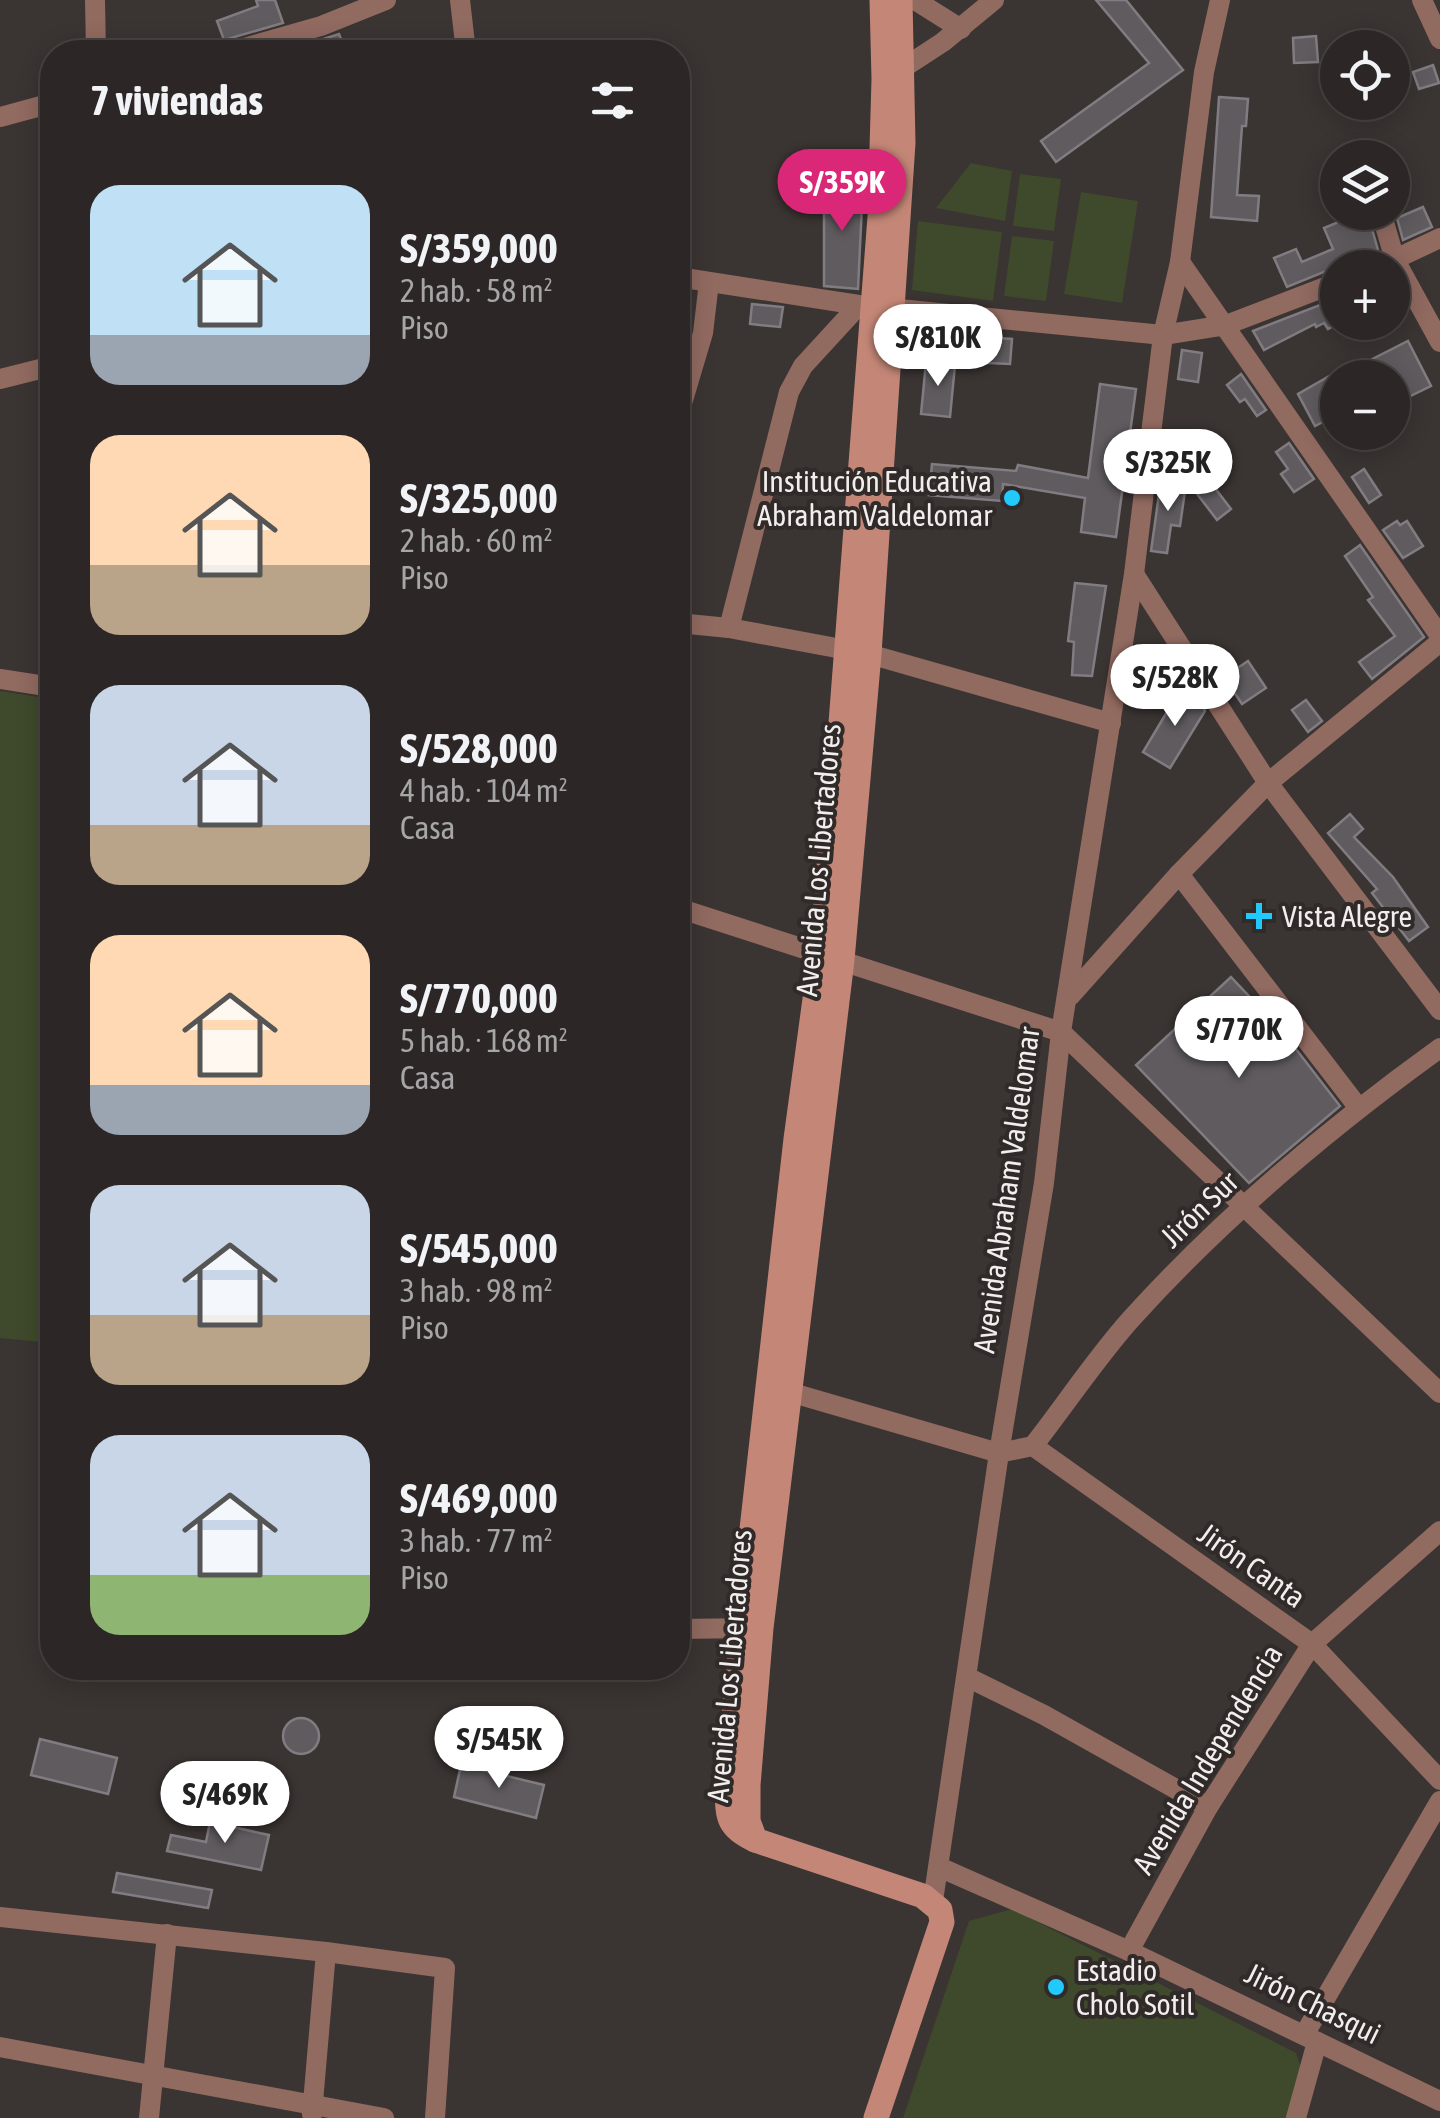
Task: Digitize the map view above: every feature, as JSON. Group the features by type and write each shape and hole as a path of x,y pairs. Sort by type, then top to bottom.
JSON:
{"street":[{"path":"94,0 96,40"},
{"path":"272,40 386,0"},
{"path":"460,0 465,40"},
{"name":"Avenida Los Libertadores","path":"882,0 903,143 876,307 858,652 832,957 752,1628 748,1821 755,1840 933,1900"},
{"name":"Avenida Los Libertadores","path":"894,74 900,0"},
{"path":"915,0 960,29"},
{"path":"894,74 960,29 994,0"},
{"name":"Avenida Abraham Valdelomar","path":"876,2118 942,1922 933,1900 999,1453 1044,1183 1062,1032 1112,724 1163,335 1180,262 1204,72 1220,0"},
{"path":"1422,0 1440,39"},
{"path":"0,117 40,105"},
{"path":"1410,252 1440,238"},
{"path":"1068,997 1268,783 1440,639 1180,262"},
{"path":"690,280 876,307 1163,335 1226,325 1320,289"},
{"path":"690,377 703,332 708,282"},
{"path":"1410,299 1440,342"},
{"path":"729,628 789,392 802,366 876,307"},
{"path":"0,379 40,369"},
{"path":"1134,574 1268,783 1440,1010"},
{"path":"690,624 858,652 1112,724"},
{"path":"0,679 40,685"},
{"path":"1179,874 1358,1107"},
{"path":"690,912 1062,1032 1440,1393"},
{"name":"Jirón Sur","path":"1034,1446 1130,1320 1243,1206 1358,1107 1440,1048"},
{"path":"779,1389 999,1453 1034,1446"},
{"name":"Jirón Canta","path":"1034,1446 1312,1644 1440,1780"},
{"name":"Avenida Independencia","path":"1130,1951 1208,1807 1312,1644 1440,1531"},
{"path":"690,1629 752,1628"},
{"path":"967,1676 1208,1807"},
{"path":"1296,2118 1310,2038 1440,1801"},
{"name":"Jirón Chasqui","path":"939,1867 1130,1951 1440,2101"},
{"path":"0,1919 167,1934 445,1968 436,2118"},
{"path":"149,2118 167,1934"},
{"path":"312,2111 326,1952"},
{"path":"0,2047 151,2073 312,2111 384,2118"}],"green space":[{"path":"971,163 1012,171 1005,221 936,208"},
{"path":"1020,174 1061,179 1054,231 1013,226"},
{"path":"1081,192 1138,201 1122,303 1064,294"},
{"path":"918,221 1002,232 993,301 912,290"},
{"path":"1012,236 1054,241 1046,301 1004,296"},
{"path":"0,691 40,697 40,1342 0,1338"},
{"name":"Estadio Cholo Sotil","path":"1012,1909 1296,2053 1302,2070 1289,2118 903,2118 969,1921"}],"building":[{"path":"256,0 275,0 283,23 224,40 217,21 258,6"},
{"path":"1096,0 1126,0 1183,70 1056,162 1041,141 1149,63"},
{"path":"339,34 341,40 320,40"},
{"path":"1316,36 1318,62 1294,63 1293,38"},
{"path":"1433,65 1439,83 1419,89 1413,72"},
{"path":"1219,97 1248,99 1237,195 1259,196 1257,221 1211,217"},
{"path":"824,183 863,184 858,289 824,286"},
{"path":"1423,207 1432,227 1403,240 1400,230 1410,230 1410,212"},
{"path":"1325,230 1372,230 1378,250 1331,250"},
{"path":"1296,249 1302,262 1320,254 1320,274 1287,287 1274,258"},
{"path":"752,304 783,307 780,327 750,324"},
{"path":"1320,305 1320,325 1264,350 1253,331"},
{"path":"968,336 1012,339 1010,364 966,362"},
{"path":"1408,341 1431,386 1410,396 1410,360 1371,360"},
{"path":"1182,350 1202,353 1198,382 1178,379"},
{"path":"926,362 955,365 950,417 921,414"},
{"path":"1241,374 1266,410 1257,416 1245,399 1240,402 1227,385"},
{"path":"1320,381 1320,423 1315,426 1298,394"},
{"path":"1100,384 1136,389 1116,537 1081,532 1085,498 1003,484 1002,501 929,495 932,464 1016,471 1018,465 1088,478"},
{"path":"1289,443 1314,479 1294,492 1281,474 1288,469 1276,452"},
{"path":"1364,469 1381,495 1369,503 1352,477"},
{"path":"1205,475 1231,509 1217,520 1191,486"},
{"path":"1161,480 1186,484 1180,526 1171,525 1167,553 1151,551"},
{"path":"1397,521 1400,525 1407,521 1423,546 1403,558 1383,530"},
{"path":"1360,545 1424,637 1372,679 1359,662 1395,636 1368,600 1373,597 1345,556"},
{"path":"1075,583 1106,586 1092,676 1072,675 1074,642 1068,641"},
{"path":"1248,661 1266,688 1242,704 1224,677"},
{"path":"1180,690 1200,702 1205,711 1170,768 1143,752"},
{"path":"1306,700 1322,721 1308,732 1292,710"},
{"path":"1350,814 1363,829 1354,837 1393,877 1428,927 1409,941 1372,893 1377,889 1328,833"},
{"path":"1231,977 1282,1031 1340,1106 1249,1183 1136,1065"},
{"path":"301,1718 314,1723 319,1736 314,1749 301,1754 288,1749 283,1736 288,1723"},
{"path":"40,1739 117,1758 108,1794 31,1775"},
{"path":"461,1765 544,1785 536,1818 454,1797"},
{"path":"210,1822 269,1835 261,1870 167,1851 171,1835 206,1842"},
{"path":"117,1873 212,1890 208,1908 113,1892"}],"place":[{"name":"Institución Educativa Abraham Valdelomar","path":"1012,498"},
{"name":"Vista Alegre","path":"1259,916"},
{"name":"Estadio Cholo Sotil","path":"1056,1987"}]}
